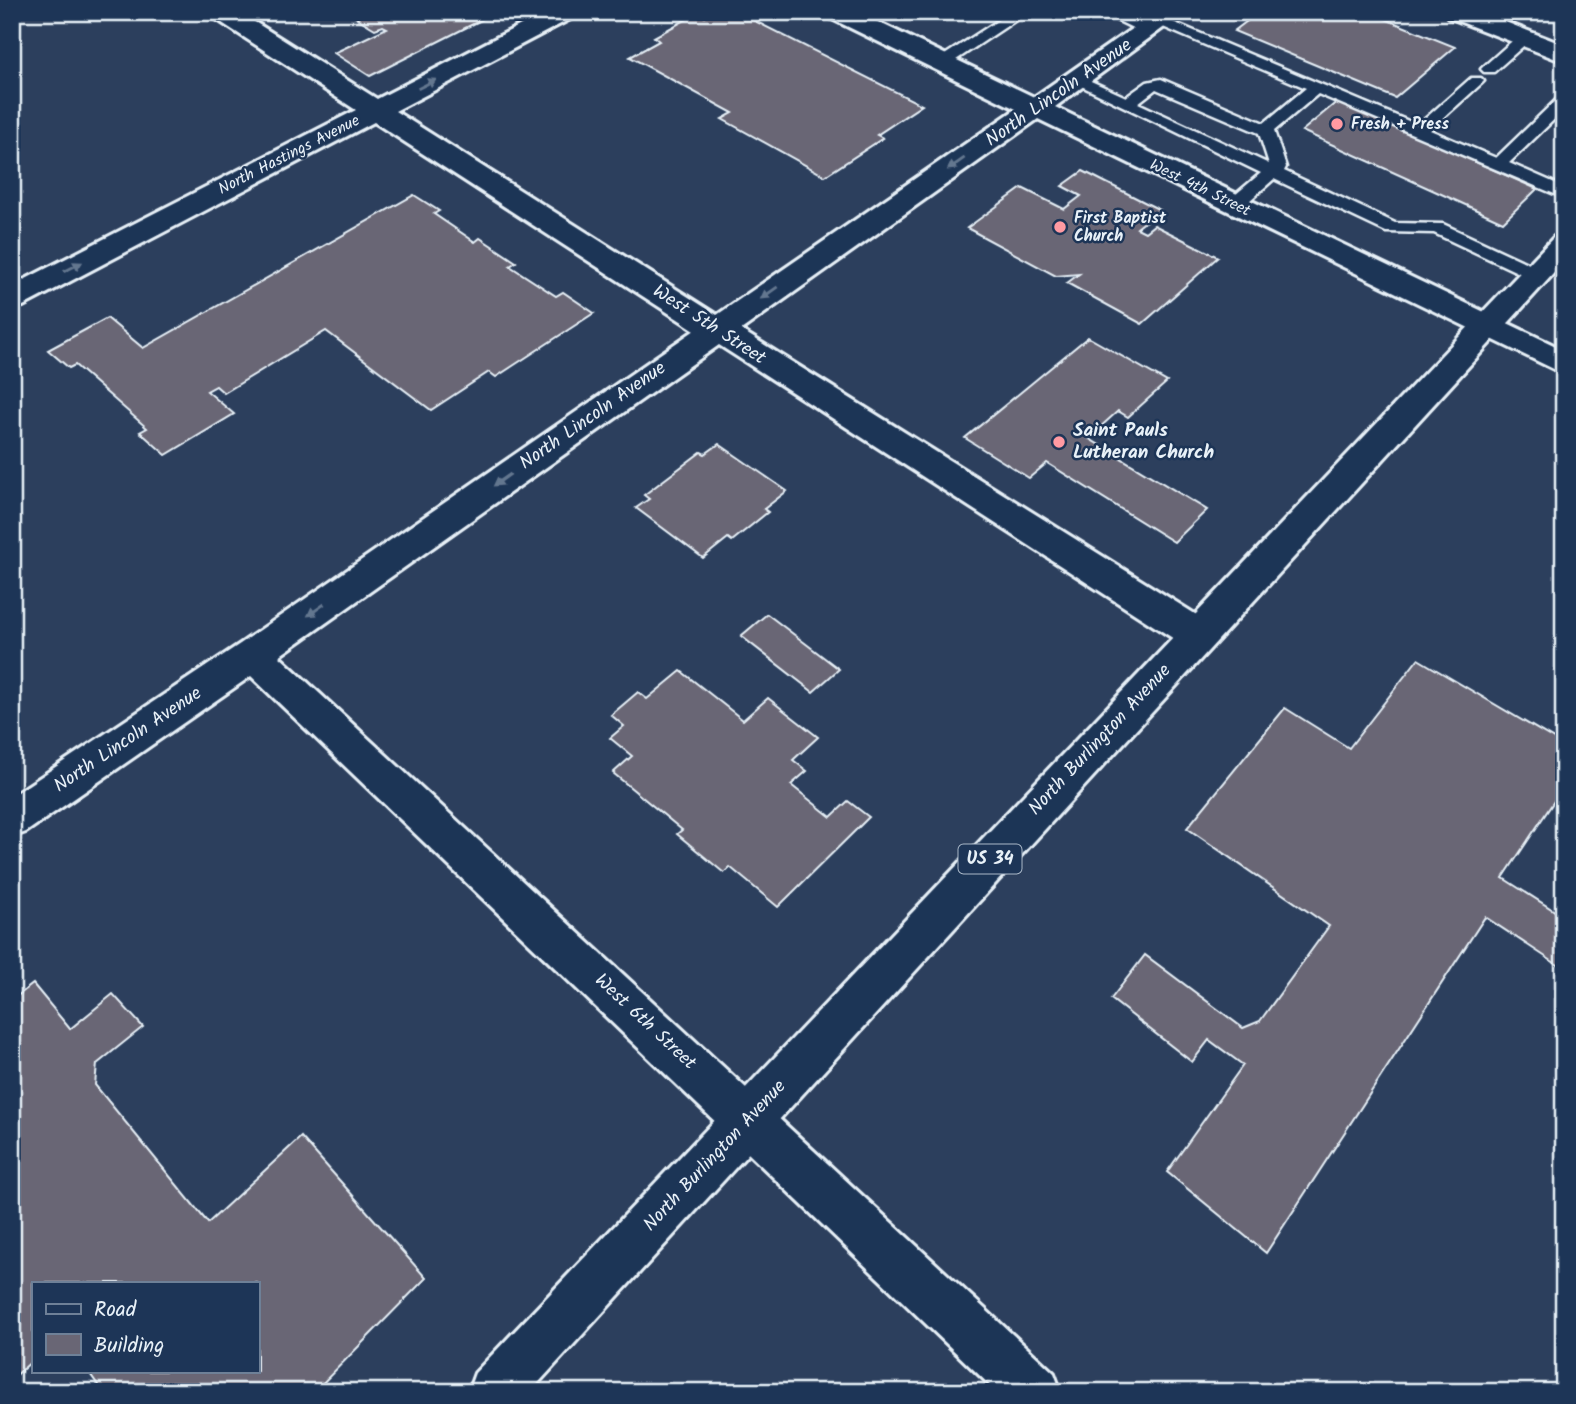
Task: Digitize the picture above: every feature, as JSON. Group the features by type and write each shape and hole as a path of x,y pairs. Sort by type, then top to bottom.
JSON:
{"main road":[{"name":"West 5th Street","path":"222,12 1198,635"},
{"name":"North Hastings Avenue","path":"12,299 565,12"},
{"name":"West 4th Street","path":"837,12 1564,363"},
{"path":"1457,12 1564,54"},
{"name":"North Lincoln Avenue","path":"12,819 253,655 1160,21"},
{"name":"North Burlington Avenue","path":"495,1392 1564,244"},
{"name":"West 6th Street","path":"253,655 1035,1392"}],"lane":[{"path":"942,63 1021,12"},
{"path":"1107,12 1160,21 1564,193"},
{"path":"1489,69 1524,38"},
{"path":"1077,80 1392,228 1437,228 1536,274"},
{"path":"1420,131 1476,81"},
{"path":"1127,104 1152,85 1161,84 1266,130 1278,167 1235,204"},
{"path":"1266,130 1317,87"},
{"path":"1498,165 1564,101"}],"building":[{"path":"347,12 497,12 370,76 334,53 387,28 383,26 375,29"},
{"path":"713,12 737,12 922,105 877,135 883,138 825,176 722,119 733,113 630,57 659,41 654,37 698,13 705,17"},
{"path":"1259,12 1368,12 1455,47 1395,98 1234,31"},
{"path":"1338,101 1537,189 1503,222 1302,131"},
{"path":"1083,171 1160,210 1137,228 1145,232 1154,225 1218,257 1142,324 1067,283 1079,274 1056,276 967,228 1022,188 1064,209 1081,196 1062,186"},
{"path":"414,195 439,211 434,214 475,242 480,238 516,262 510,266 556,296 563,292 594,313 496,377 489,372 431,410 326,331 224,393 216,386 207,391 234,414 166,455 140,432 147,428 75,365 69,368 48,350 107,318 143,348"},
{"path":"1088,337 1167,382 1128,417 1118,411 1088,438 1207,510 1174,542 1047,463 1029,478 965,438"},
{"path":"719,444 787,491 764,509 768,512 732,541 728,538 703,558 636,508 649,499 644,495 701,452 705,454"},
{"path":"767,614 839,669 813,692 741,636"},
{"path":"1418,659 1564,745 1564,786 1503,878 1564,917 1564,969 1485,917 1266,1253 1167,1172 1243,1065 1209,1040 1192,1062 1111,999 1145,955 1243,1028 1260,1021 1329,926 1187,828 1285,708 1349,748"},
{"path":"681,671 743,720 768,698 818,737 793,760 807,771 791,785 831,817 848,801 869,817 778,907 730,867 724,873 677,834 682,830 613,773 632,756 610,738 624,726 611,715 638,692 647,699"},
{"path":"33,984 70,1029 113,994 143,1027 97,1064 95,1085 208,1223 301,1137 426,1278 314,1392 103,1392 89,1372 259,1372 259,1282 32,1282 32,1361 12,1379 12,1000"}],"place":[{"name":"Fresh + Press","path":"1337,124"},
{"name":"First Baptist Church","path":"1060,227"},
{"name":"Saint Pauls Lutheran Church","path":"1059,442"}]}
